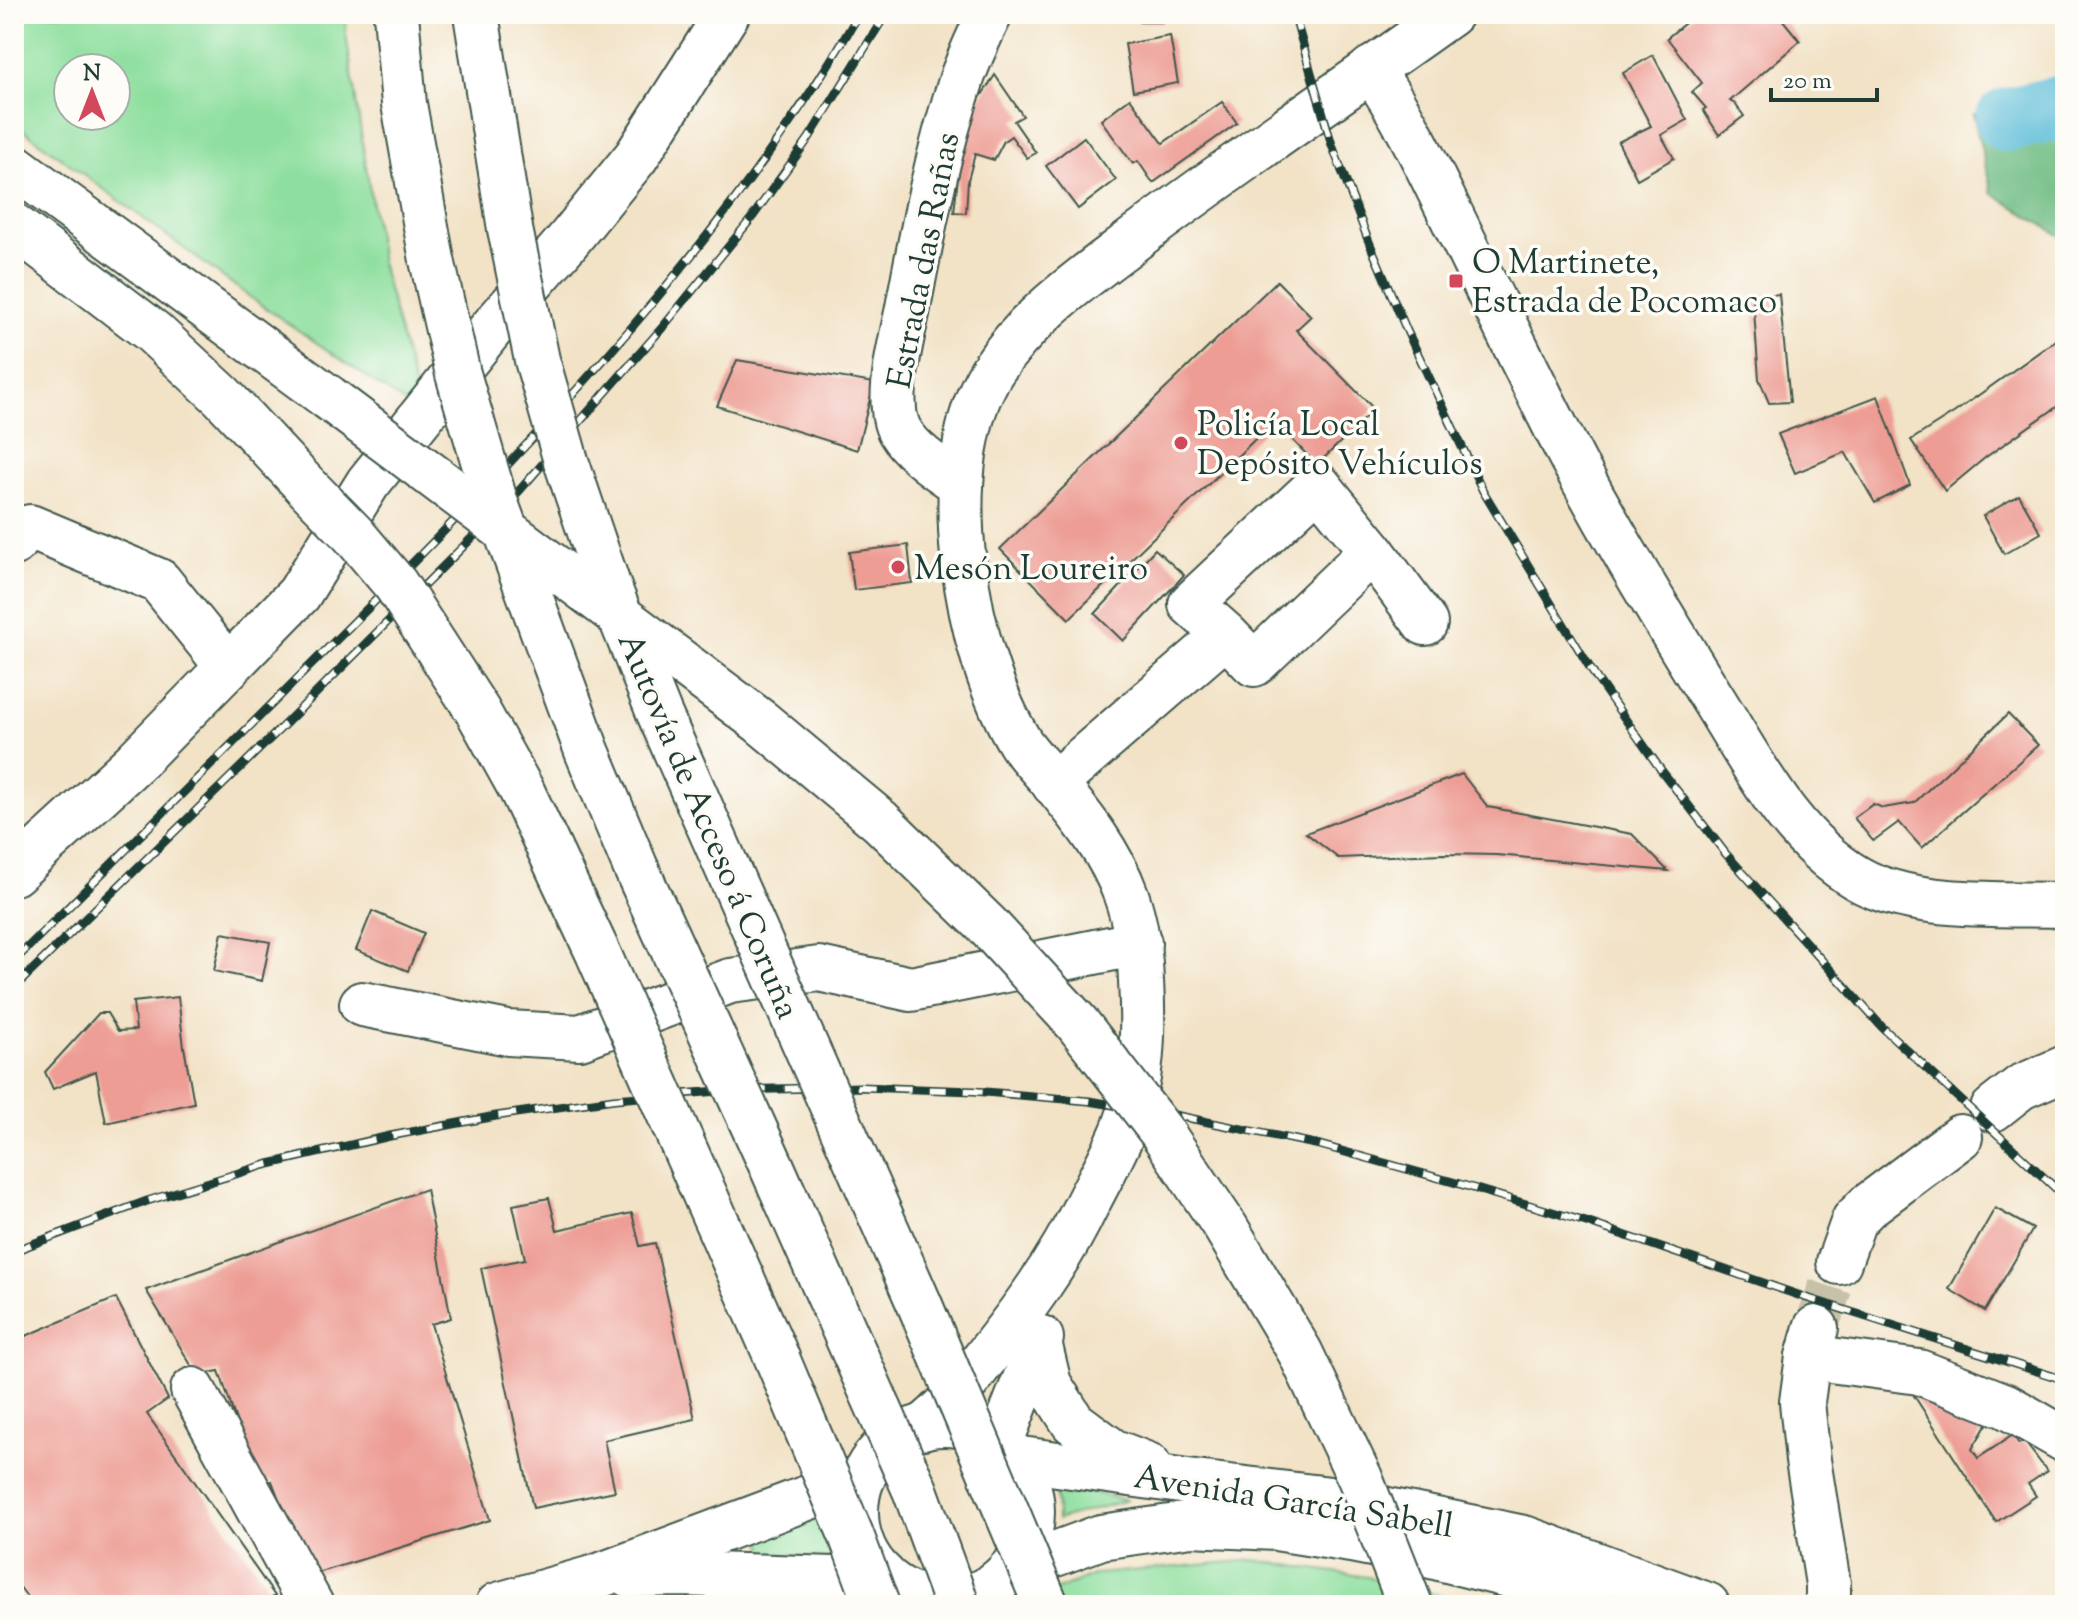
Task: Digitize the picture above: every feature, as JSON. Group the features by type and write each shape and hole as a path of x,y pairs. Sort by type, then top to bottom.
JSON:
{"main road":[{"path":"396,14 404,104 432,260 458,374 495,501 587,751 635,866 915,1490 975,1594"},
{"name":"Autovía de Acceso á Coruña","path":"476,14 510,229 537,360 566,461 609,588 659,713 919,1303 1046,1605"},
{"path":"14,873 134,763 299,594 368,483 491,329 636,157 727,14"},
{"name":"Estrada das Rañas","path":"961,484 935,466 900,432 894,410 894,387 922,230 940,155 964,74 990,14"},
{"path":"1007,1451 1071,1238 1124,1127 1140,1075 1144,1024 1139,943 1126,894 1101,842 1025,750 1005,717 980,649 960,529 965,447 973,413 991,373 1026,329 1066,292 1162,219 1450,14"},
{"path":"1371,69 1418,147 1552,422 1592,496 1770,791 1800,832 1831,860 1887,893 1948,901 2065,905"},
{"path":"14,166 761,722 880,821 988,926 1077,1023 1161,1131 1226,1228 1300,1352 1360,1478 1410,1605"},
{"path":"14,226 153,332 222,396 353,534 396,585 477,710 522,791 598,953 774,1351 851,1535 881,1591"},
{"path":"1372,551 1254,664 1191,604 1318,485 1372,551 1425,623"},
{"path":"14,543 30,527 159,581 228,667"},
{"path":"1054,784 1226,635"},
{"path":"362,1004 508,1033 580,1037 730,981 819,969 911,989 1139,943"},
{"path":"1993,1109 2021,1087 2065,1068"},
{"path":"1839,1262 1854,1220 1960,1137"},
{"path":"923,1427 942,1412 1005,1332 1071,1238"},
{"path":"1039,1342 1049,1384 1073,1422 1112,1451 1195,1483"},
{"path":"1828,1605 1828,1584 1802,1402 1812,1342 1919,1372 2006,1406 2065,1440"},
{"path":"193,1390 311,1605"},
{"path":"498,1605 570,1590 681,1574 834,1579 881,1591 905,1591 928,1598 952,1600 975,1594 1023,1551 1031,1528 1032,1503 1026,1479 1007,1451 977,1430 950,1424 923,1427 898,1437 877,1454 863,1477 856,1502 857,1528 881,1591"},
{"name":"Avenida García Sabell","path":"1007,1451 1195,1483 1339,1500 1524,1538 1707,1605"},
{"path":"570,1590 863,1477"},
{"name":"Avenida García Sabell","path":"975,1594 1101,1537 1191,1524 1276,1528 1427,1555 1507,1575 1593,1605"},
{"path":"745,1576 805,1605"}],"green space":[{"path":"14,14 345,14 381,263 422,415 254,300 14,123"},
{"path":"2065,112 2065,239 1992,193 1973,114"},
{"path":"1056,1486 1127,1500 1057,1520"},
{"path":"818,1516 833,1559 765,1552 762,1541"},
{"path":"1254,1560 1374,1578 1479,1605 1021,1605 1096,1574"}],"building":[{"path":"1139,14 1163,14 1162,22 1139,22"},
{"path":"1696,14 1778,14 1800,41 1730,101 1744,116 1719,135 1703,110 1706,108 1692,92 1702,83 1667,38"},
{"path":"1170,36 1178,83 1133,91 1125,44"},
{"path":"1653,55 1687,120 1661,135 1674,158 1637,179 1618,142 1651,126 1623,73"},
{"path":"995,75 1023,116 1014,121 1036,153 1027,158 1011,136 1004,141 994,160 975,154 968,180 966,213 954,212 958,177 974,113"},
{"path":"1130,98 1163,143 1222,102 1237,123 1153,183 1138,161 1133,164 1101,120"},
{"path":"1084,137 1116,180 1078,209 1046,166"},
{"name":"Policía Local Depósito Vehículos","path":"1277,281 1311,316 1296,330 1374,409 1317,465 1274,421 1069,619 1000,549"},
{"path":"1779,294 1790,402 1769,403 1759,379 1753,297"},
{"path":"2056,340 2065,353 2065,401 1986,457 1945,491 1911,440"},
{"path":"737,360 874,383 857,450 717,406"},
{"path":"1878,396 1910,485 1875,503 1845,452 1795,473 1778,434"},
{"path":"2019,495 2041,533 2004,554 1983,516"},
{"path":"908,545 912,583 854,590 849,552"},
{"path":"1155,549 1184,575 1123,641 1095,614"},
{"path":"14,597 17,597 18,658 14,658"},
{"path":"2008,714 2038,745 1922,848 1899,822 1873,841 1854,818 1873,804 1883,808 1914,803"},
{"path":"1462,774 1488,807 1632,834 1668,871 1497,855 1338,858 1306,833"},
{"path":"372,911 424,933 408,971 356,950"},
{"path":"222,933 270,942 262,981 214,971"},
{"path":"178,997 194,1103 106,1123 96,1071 53,1089 45,1072 99,1013 107,1013 118,1031 136,1030 133,1002"},
{"path":"426,1189 451,1318 431,1324 490,1520 308,1576 272,1481 258,1484 219,1371 197,1375 146,1290"},
{"path":"549,1198 557,1230 632,1213 640,1246 655,1243 695,1419 604,1440 615,1491 533,1508 481,1268 525,1259 513,1205"},
{"path":"1995,1208 2033,1229 1985,1311 1949,1289"},
{"path":"116,1298 168,1399 147,1414 275,1596 259,1605 33,1605 14,1579 14,1341"},
{"path":"1909,1388 1995,1411 1972,1449 1978,1458 2013,1435 2019,1444 2024,1441 2047,1471 2028,1484 2036,1496 1996,1522"}],"waterway":[{"path":"2007,120 2065,106"}],"tunnel":[{"path":"1816,1328 1839,1262"}],"railway":[{"path":"14,961 435,540 568,399 694,252 752,176 808,96 859,14"},
{"path":"14,988 519,491 662,328 751,219 809,138 886,14"},
{"path":"1294,14 1332,145 1407,331 1483,491 1595,676 1661,770 1726,854 1882,1027 2065,1197"},
{"path":"14,1251 147,1201 265,1165 390,1136 496,1116 614,1099 733,1090 861,1087 974,1091 1089,1101 1320,1145 1586,1222 1807,1298 2065,1380"}],"place":[{"name":"O Martinete, Estrada de Pocomaco","path":"1456,281"},
{"name":"Policía Local Depósito Vehículos","path":"1181,443"},
{"name":"Mesón Loureiro","path":"898,567"}]}
